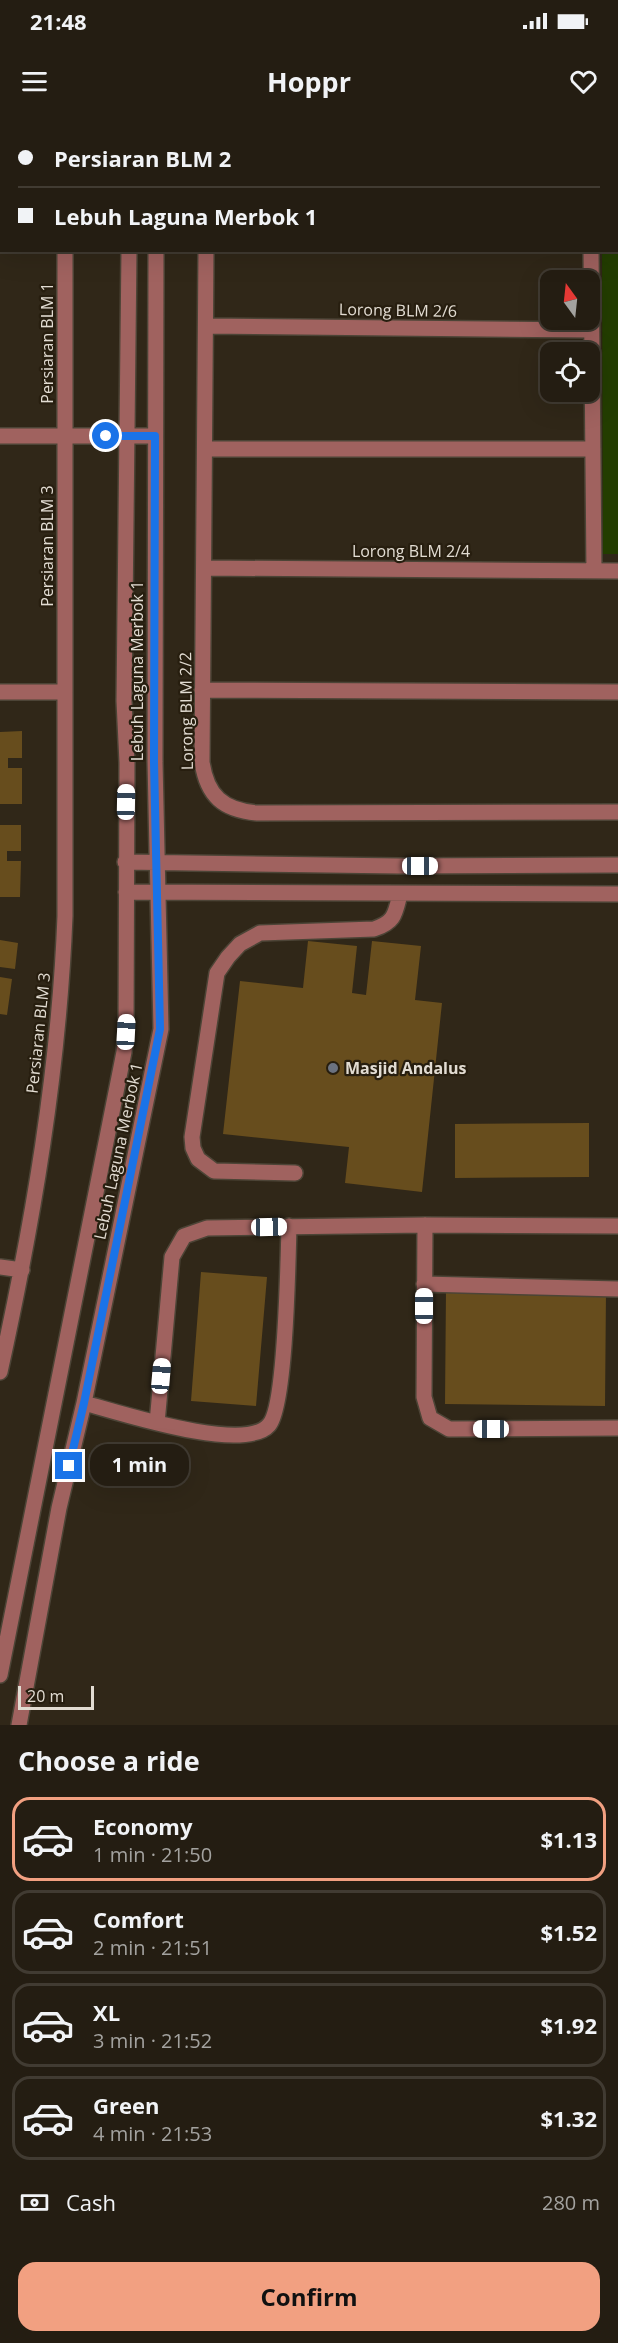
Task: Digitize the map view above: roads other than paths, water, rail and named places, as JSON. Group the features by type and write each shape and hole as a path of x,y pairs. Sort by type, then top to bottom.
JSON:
{"street":[{"name":"Persiaran BLM 1","path":"64,436 65,252"},
{"name":"Lebuh Laguna Merbok 1","path":"0,1675 124,1052 128,1004 124,701 129,252"},
{"name":"Lebuh Laguna Merbok 1","path":"19,1725 59,1508 84,1403 160,1029 156,863 156,252"},
{"name":"Lorong BLM 2/2","path":"206,252 202,762 204,777 217,799 241,812 618,812"},
{"path":"591,252 591,270"},
{"name":"Lorong BLM 2/6","path":"206,326 540,329"},
{"path":"590,330 594,571"},
{"path":"0,436 155,436"},
{"name":"Persiaran BLM 3","path":"0,1372 22,1270 41,1155 62,986 65,916 64,436"},
{"path":"205,449 593,449"},
{"name":"Lorong BLM 2/4","path":"204,568 618,571"},
{"path":"202,690 618,692"},
{"path":"0,692 65,692"},
{"path":"125,862 399,866 618,865"},
{"path":"126,892 618,894"},
{"path":"295,1173 214,1172 198,1159 193,1148 192,1137 217,973 240,944 260,933 374,929 387,924 394,915 400,894"},
{"path":"425,1225 424,1397 430,1419 449,1429 618,1428"},
{"path":"157,1423 172,1257 184,1236 207,1228 289,1226 618,1226"},
{"path":"84,1403 157,1423 232,1436 249,1434 269,1426 277,1410 281,1382 289,1226"},
{"path":"0,1267 22,1270"},
{"path":"424,1284 618,1289"}],"place":[{"name":"Masjid Andalus","path":"333,1068"}]}
